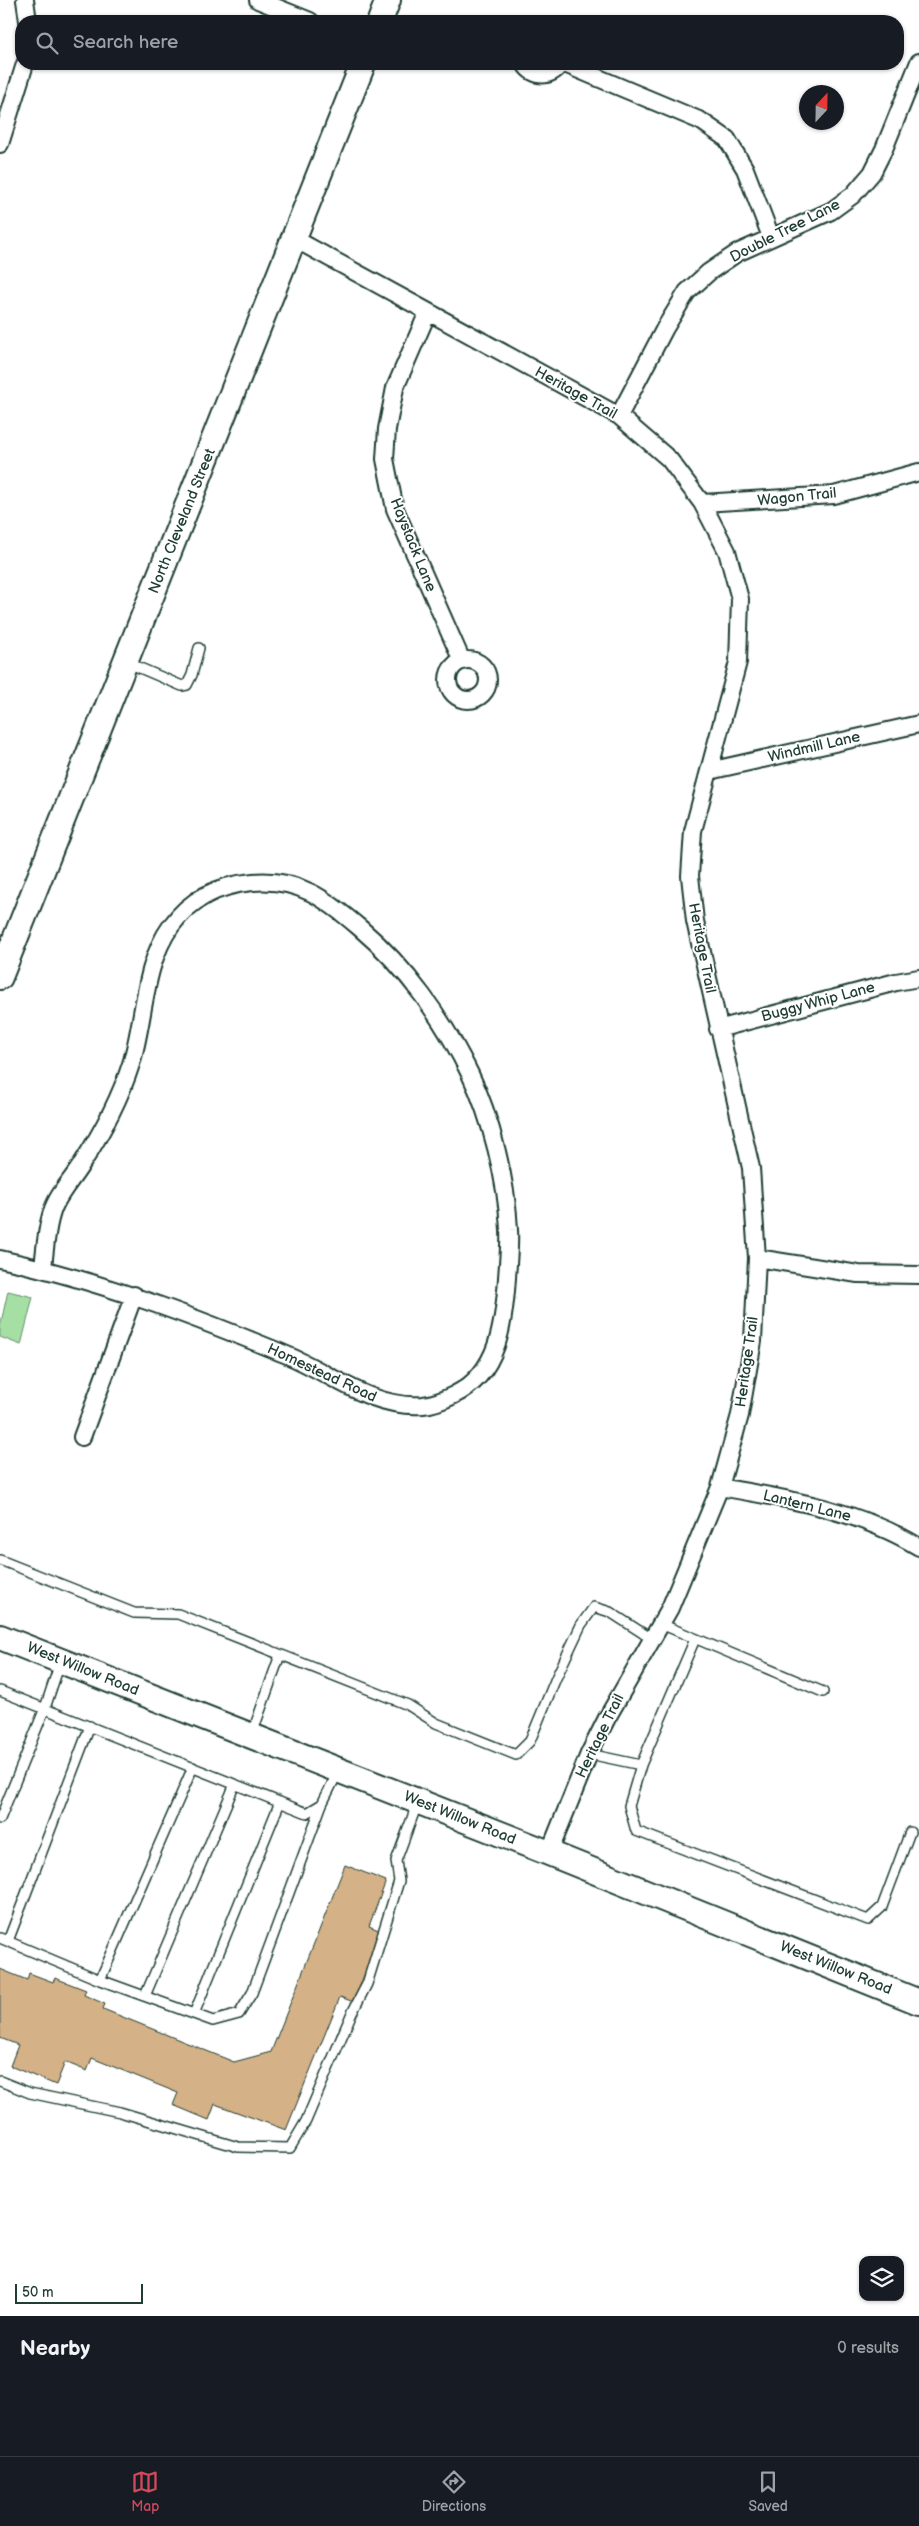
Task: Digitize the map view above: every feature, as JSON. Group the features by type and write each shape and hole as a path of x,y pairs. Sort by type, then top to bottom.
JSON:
{"street":[{"path":"25,0 27,15"},
{"path":"258,0 295,15"},
{"path":"382,15 388,0"},
{"name":"Double Tree Lane","path":"619,416 687,292 737,253 831,211 853,195 866,180 884,149 919,62"},
{"path":"0,144 23,70"},
{"name":"North Cleveland Street","path":"0,977 361,70"},
{"path":"530,70 539,75 554,70"},
{"path":"579,70 701,121 727,139 746,169 771,237"},
{"name":"Heritage Trail","path":"293,238 619,416 669,459 702,503 727,551 740,600 738,662 693,831 690,876 695,921 751,1168 757,1258 753,1341 740,1415 720,1486 670,1608 589,1754 549,1853"},
{"name":"Haystack Lane","path":"428,312 394,388 387,429 385,459 394,509 462,661"},
{"name":"Wagon Trail","path":"702,503 834,495 919,472"},
{"name":"Windmill Lane","path":"709,771 919,724"},
{"name":"Homestead Road","path":"0,1259 43,1268 134,1295 287,1354 367,1396 386,1402 427,1405 447,1398 468,1388 481,1374 493,1355 502,1332 505,1306 509,1230 496,1146 471,1075 433,1009 385,949 330,903 291,884 269,881 243,883 202,895 170,927 150,972 130,1067 95,1144 60,1196 51,1213 43,1268"},
{"name":"Buggy Whip Lane","path":"718,1029 896,982 919,978"},
{"path":"757,1258 858,1274 919,1275"},
{"path":"82,1437 134,1295"},
{"name":"Lantern Lane","path":"720,1486 804,1502 857,1518 919,1547"},
{"name":"West Willow Road","path":"0,1636 419,1801 919,2002"}],"lane":[{"path":"126,662 182,686 187,685 192,675 199,648"},
{"path":"0,1560 134,1613 178,1614 408,1705 436,1723 516,1755 530,1741 573,1643 594,1607 610,1612 652,1639"},
{"path":"661,1624 823,1692"},
{"path":"695,1639 641,1765 629,1806 636,1832 868,1920 882,1907 910,1832"},
{"path":"251,1736 280,1654"},
{"path":"0,1819 61,1660"},
{"path":"0,1691 307,1813 322,1804"},
{"path":"90,1726 4,1939 100,1980 214,2021 240,2014 252,1992 322,1804 339,1770"},
{"path":"589,1754 641,1765"},
{"path":"100,1980 193,1767"},
{"path":"144,1996 235,1784"},
{"path":"0,2081 30,2093 120,2112 238,2148 290,2148 306,2121 351,2015 367,1984 399,1881 396,1861 419,1801"},
{"path":"194,2014 280,1802"}],"green space":[{"path":"8,1291 33,1297 21,1345 0,1337 0,1327"}],"building":[{"path":"345,1865 386,1881 369,1926 381,1931 354,2002 340,1997 286,2130 215,2104 209,2120 173,2105 178,2093 92,2058 87,2071 65,2062 56,2085 10,2066 18,2045 0,2038 0,1969 27,1980 29,1973 53,1982 55,1978 86,1990 84,1995 105,2004 103,2009 234,2062 271,2052"}]}
